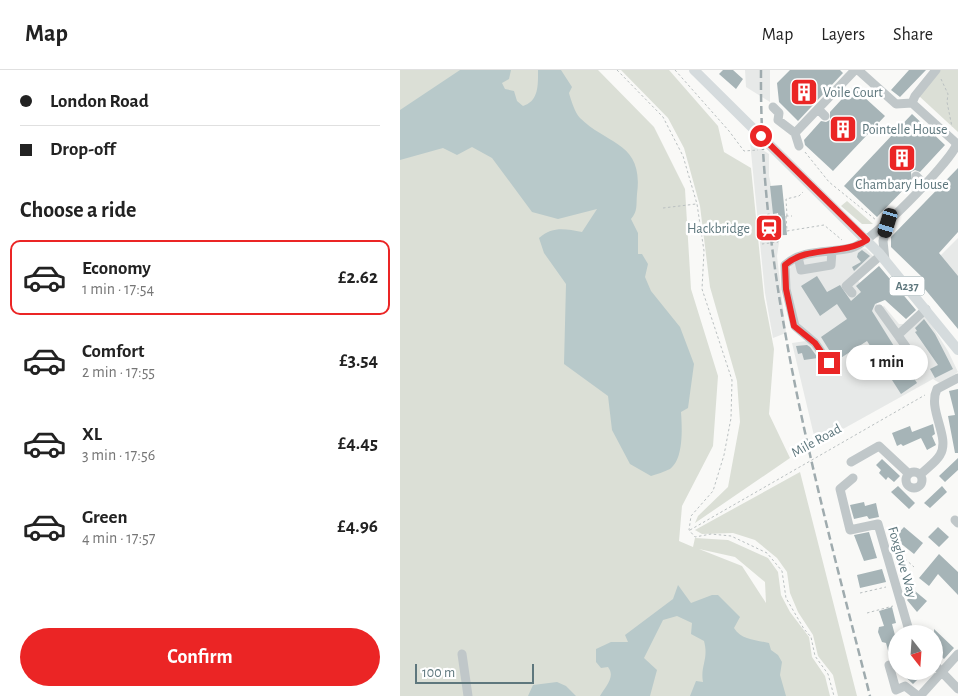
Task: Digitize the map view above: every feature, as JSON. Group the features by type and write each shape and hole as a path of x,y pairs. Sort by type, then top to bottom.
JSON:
{"main road":[{"name":"A237","path":"694,70 867,240 958,350"}],"street":[{"path":"795,133 856,70 896,104 912,103 956,145 956,148 886,225 867,240 852,248 798,257 785,265 784,271 794,326 815,343 829,363"},
{"path":"912,103 915,96 936,70"},
{"path":"773,107 779,113 778,120 795,133 799,146"},
{"path":"818,109 825,116"},
{"path":"916,176 924,184"},
{"path":"852,293 846,286 883,258 883,241 886,225"},
{"path":"798,257 801,270 831,265 832,251"},
{"path":"879,309 922,369"},
{"path":"898,335 926,310"},
{"path":"920,474 936,460 942,448 934,404 936,389 958,378"},
{"path":"850,462 876,446 882,446 909,474"},
{"path":"916,472 920,474 923,482 920,487 914,489 907,485 906,479 909,474 916,472"},
{"name":"Foxglove Way","path":"853,478 840,489 850,530 878,524 907,625"},
{"path":"462,654 468,696"},
{"path":"943,670 958,654"},
{"path":"943,672 958,689"},
{"path":"893,680 896,690 905,686 919,696 934,680"}],"path":[{"path":"617,70 663,117 683,156 697,204 704,251 702,289 732,380 731,418 724,456 713,491 691,516 689,530 695,537 711,534 731,536 768,553 782,571 786,598 804,629 811,637 815,656 828,674 834,696"},
{"path":"675,70 729,131 744,151 758,150"},
{"path":"936,70 942,74 942,82 948,92 952,130"},
{"path":"799,146 828,182 886,225"},
{"path":"805,190 799,196 786,199 787,231 824,225 845,241"},
{"path":"663,208 697,204"},
{"path":"771,216 792,216"},
{"path":"765,227 761,229 762,244 778,242 776,216"},
{"name":"Mile Road","path":"689,530 726,511 796,467 936,389"},
{"path":"885,549 892,547 914,567"},
{"path":"860,594 895,584"},
{"path":"867,613 901,604"}],"shaded area":[{"path":"400,70 598,70 654,127 685,189 691,289 718,376 713,446 682,506 679,541 693,547 695,538 728,540 768,558 778,572 781,595 790,612 809,637 812,657 825,676 830,696 400,696","holes":["699,549 735,557 765,582 766,603 742,566"]},
{"path":"460,70 511,70 509,79 502,83 505,89 514,91 517,101 523,106 528,104 535,96 538,70 561,70 572,87 569,93 578,116 590,127 621,147 629,154 635,164 638,177 637,205 631,219 638,233 638,254 642,254 648,264 645,277 651,291 680,327 694,364 688,408 681,412 682,434 680,451 675,464 670,469 651,476 630,464 612,430 608,396 564,364 566,284 544,253 539,238 554,230 565,229 582,232 597,209 558,219 532,212 492,158 472,147 457,155 443,148 400,160 400,110"},
{"path":"621,70 669,70 718,126 724,152 751,168 764,297 774,349 769,414 790,458 695,523 698,516 728,487 740,422 737,381 710,287 700,206 684,148 668,118"},
{"path":"745,70 770,70 770,102 746,87"},
{"path":"939,70 958,70 958,132 919,96"},
{"path":"750,142 769,154 769,176 778,217 787,235 780,236 777,256 786,333 773,338 765,293"},
{"path":"847,201 873,224 862,224 841,206"},
{"path":"958,238 958,279 939,257"},
{"path":"860,248 866,249 876,259 855,277 880,308 884,306 899,324 908,324 924,313 948,351 958,372 941,384 933,379 816,444 792,343 806,341 808,334 793,316 787,273 793,263 801,259"},
{"path":"800,472 857,696 838,696 833,675 818,656 813,635 798,612 790,593 787,572 777,558 755,540 733,533 702,534 695,530"},
{"path":"678,585 691,603 712,595 718,595 740,617 734,628 737,632 749,639 769,643 771,650 778,655 782,662 780,675 786,696 690,696 696,681 703,682 705,647 704,641 691,634 692,623 677,616 663,620 644,658 657,670 650,696 600,696 609,682 611,674 608,667 601,668 596,662 596,649 611,642 628,642 625,635 673,599"},
{"path":"557,682 566,686 576,696 528,696 533,685"}],"building":[{"path":"723,70 733,70 743,79 736,89 719,74"},
{"name":"Voile Court","path":"790,70 840,70 843,73 798,121 779,102 777,83"},
{"path":"909,70 926,70 900,97 891,90"},
{"name":"Pointelle House","path":"853,87 885,116 833,171 805,145 804,140 821,121 826,122 830,120 830,112"},
{"name":"Chambary House","path":"912,114 945,145 920,172 915,170 911,172 912,181 877,217 844,186"},
{"path":"958,168 958,232 939,253 958,276 958,329 919,282 923,278 891,247 891,237"},
{"path":"782,185 787,235 780,235 778,213 773,214 770,186"},
{"path":"862,250 870,256 854,271 852,267 861,262 857,257 858,253"},
{"path":"879,266 916,310 906,319 885,300 875,304 872,311 917,383 901,394 867,341 836,361 821,337 847,319 837,304 820,316 801,286 817,276 827,292 840,285 851,301 861,292 856,286"},
{"path":"924,319 935,334 953,369 935,378 930,369 938,365 915,332 917,331 915,328"},
{"path":"807,345 818,358 804,360 802,353 798,354 796,346"},
{"path":"958,389 958,453 955,453 948,416 955,415 949,391"},
{"path":"933,424 935,434 932,436 936,445 927,450 921,438 903,446 901,444 897,446 892,433 910,426 912,432"},
{"path":"958,458 958,470 945,482 939,476"},
{"path":"882,459 900,476 894,482 888,477 886,480 879,473 881,470 876,465"},
{"path":"898,486 915,503 909,509 891,492"},
{"path":"942,486 947,492 930,508 924,503"},
{"path":"864,502 865,506 876,503 879,517 869,519 867,516 854,519 850,505"},
{"path":"904,527 923,543 914,554 894,538"},
{"path":"938,527 949,537 939,547 928,537"},
{"path":"869,532 877,558 864,561 854,535"},
{"path":"939,554 958,572 958,595 938,574 929,586 919,578"},
{"path":"882,569 886,582 860,588 857,575"},
{"path":"915,591 927,601 917,612 907,600"},
{"path":"892,607 896,623 888,625 888,650 886,643 882,642 878,632 879,627 884,626 879,611"},
{"path":"943,638 954,648 943,658"},
{"path":"909,680 917,680 913,684"}],"railway":[{"path":"761,70 763,150 770,229 781,308 812,464 870,696"}],"place":[{"name":"Voile Court","path":"804,92"},
{"name":"Pointelle House","path":"843,129"},
{"name":"Chambary House","path":"902,158"},
{"name":"Hackbridge","path":"769,228"}],"route":[{"path":"761,136 867,240 852,248 801,256 790,260 785,265 786,289 794,326 815,343 829,363"}]}
